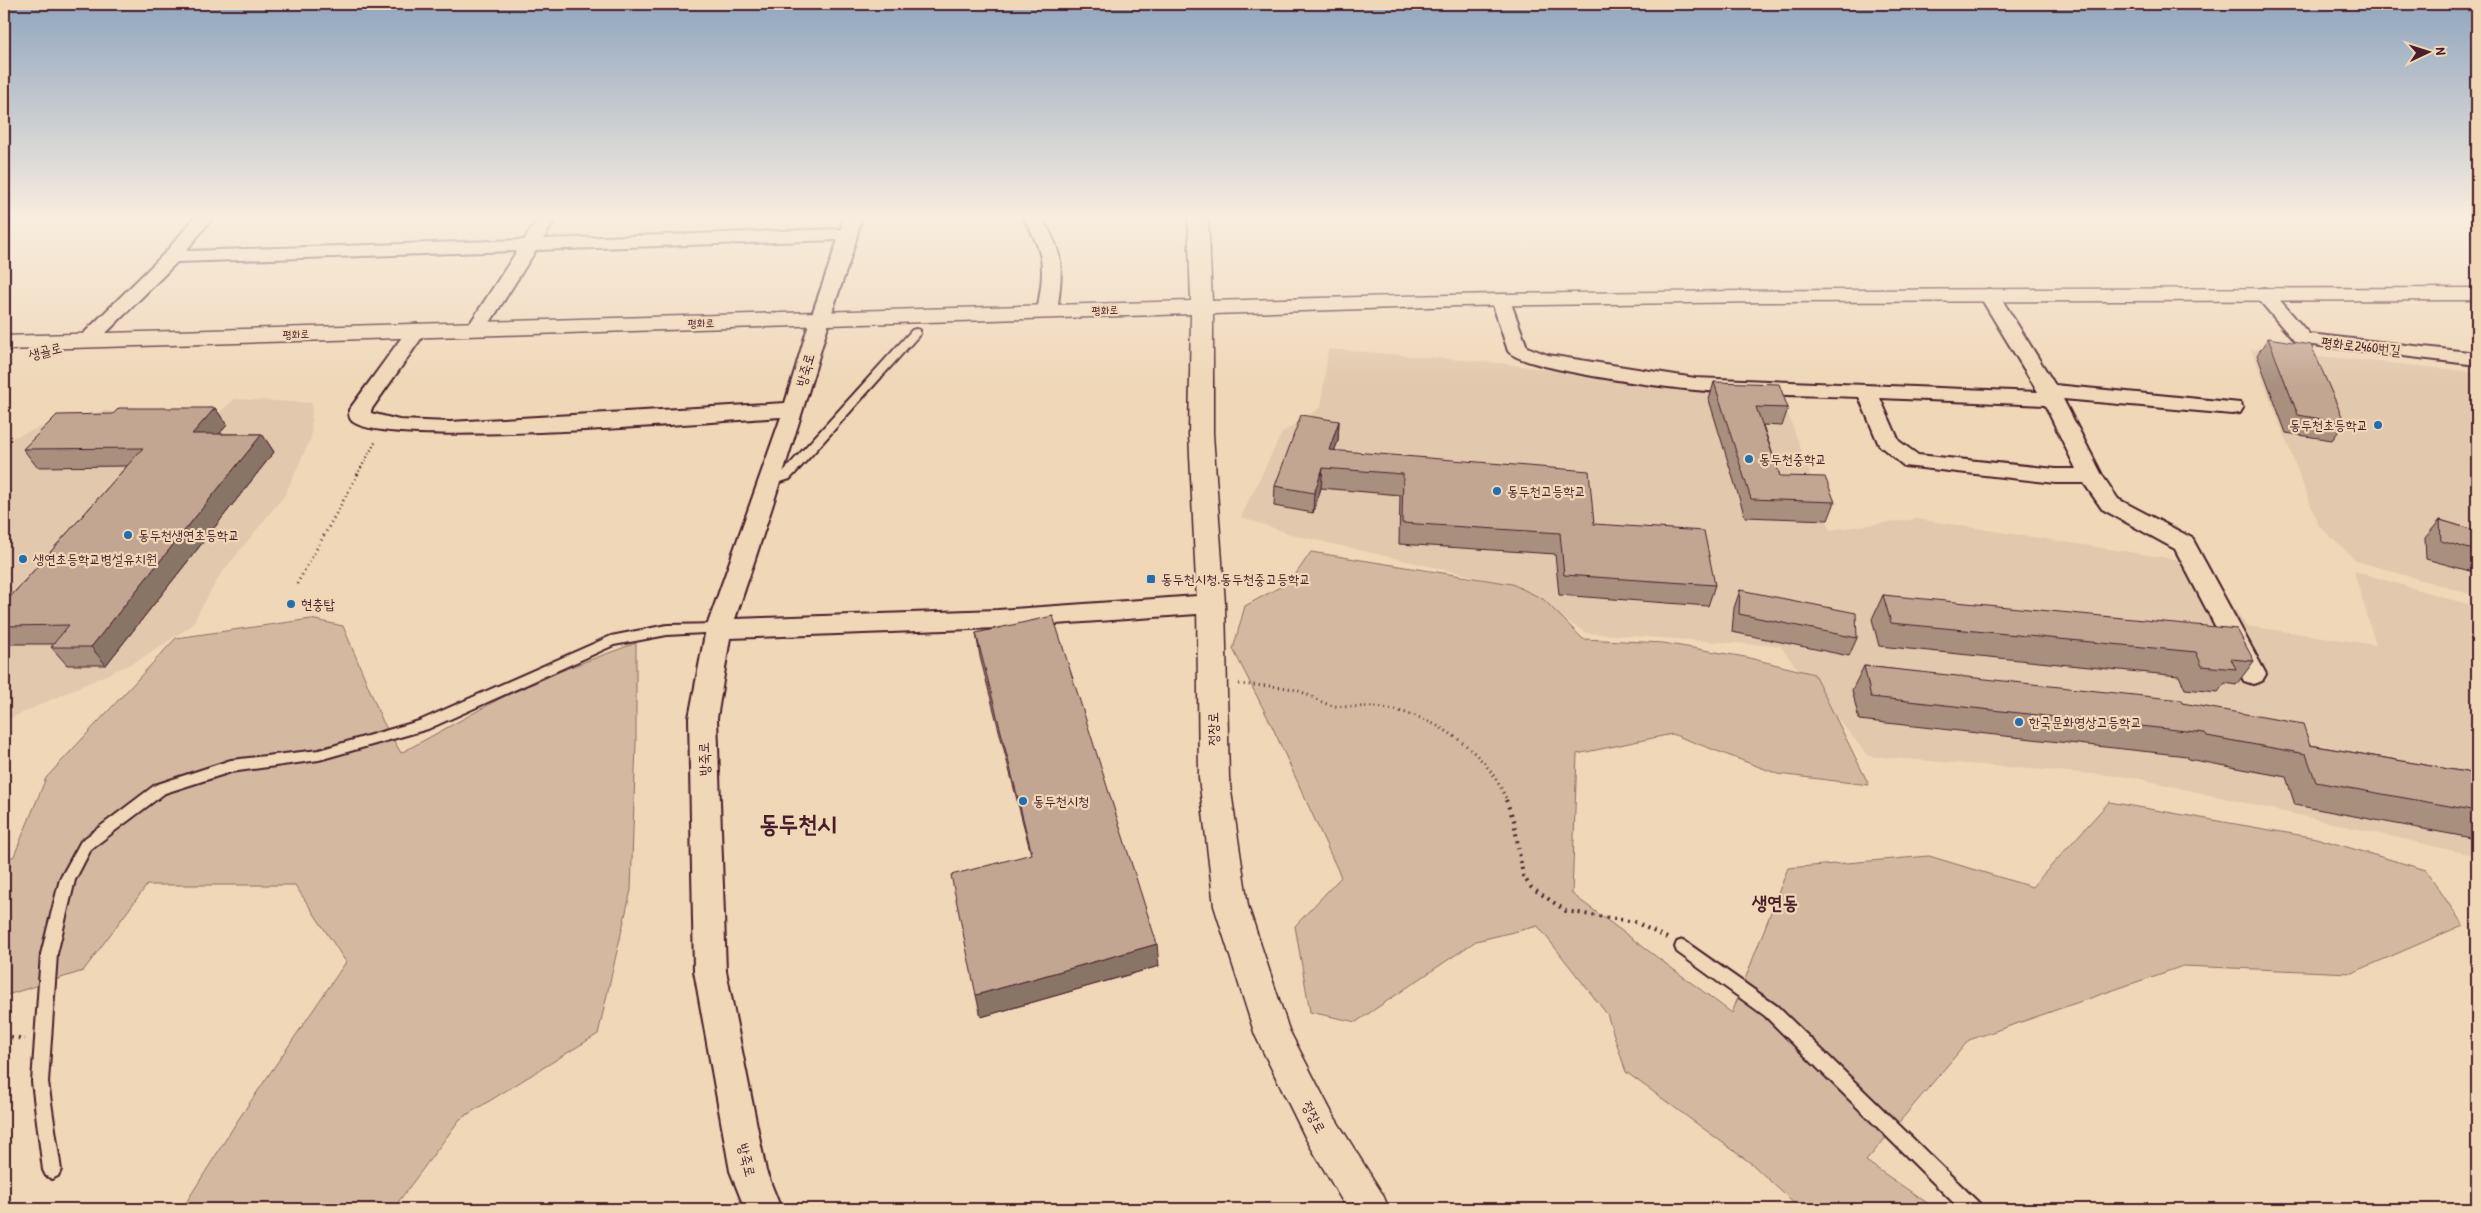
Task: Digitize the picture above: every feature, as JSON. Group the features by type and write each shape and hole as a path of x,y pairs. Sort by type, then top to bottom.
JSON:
{"main road":[{"name":"정장로","path":"1201,274 1201,434 1210,604 1214,778 1231,906 1272,1035 1318,1126 1369,1209"},
{"name":"평화로","path":"4,343 1047,313 1202,306 1501,299 2477,294"},
{"name":"생골로","path":"4,362 87,341"}],"street":[{"path":"87,341 155,274"},
{"path":"477,328 511,274"},
{"name":"방죽로","path":"763,1209 748,1171 710,971 703,718 719,629 794,409 835,274"},
{"path":"1047,313 1052,274"},
{"name":"평화로2460번길","path":"2264,294 2303,339 2477,359"},
{"path":"1990,295 2051,395 2091,476 2110,504 2184,544 2253,674"},
{"path":"1501,299 1518,351 1544,361 1695,384 1867,392 2051,395 2232,408"},
{"path":"417,330 360,410 360,416 384,425 481,427 692,417 794,409"},
{"path":"1867,392 1890,445 1912,461 2056,476 2091,476"},
{"path":"719,629 998,619 1210,604"}],"lane":[{"path":"768,482 786,476 916,332"},
{"path":"52,1170 40,1082 49,954 68,879 86,845 160,789 231,766 319,755 423,725 611,641 668,630 719,629"},
{"path":"1683,947 1771,1011 1973,1209"}],"path":[{"path":"297,584 384,425"},
{"path":"1212,676 1237,684 1296,690 1333,706 1386,708 1411,713 1443,728 1474,754 1499,781 1514,821 1523,876 1531,888 1566,911 1635,922 1683,947"}],"shaded area":[{"path":"1328,349 1499,363 1709,392 1783,400 1830,530 1917,519 2199,563 2247,626 2376,645 2354,571 2477,607 2477,856 2132,777 1868,756 1780,646 1587,633 1503,583 1294,535 1241,517 1282,433 1321,407"},
{"name":"동두천초등학교","path":"2251,349 2311,357 2331,357 2477,372 2477,596 2357,561 2319,526"},
{"name":"동두천생연초등학교","path":"235,399 312,403 311,438 284,496 220,575 191,626 139,660 4,721 4,441 62,419 105,411 211,420"},
{"path":"1311,552 1512,584 1543,599 1583,639 1663,643 1745,657 1814,674 1869,785 1778,774 1672,734 1577,754 1572,894 1732,1013 1788,868 1929,856 2032,887 2109,802 2316,838 2426,870 2463,925 2352,973 2183,966 1969,1040 1866,1161 1936,1209 1800,1209 1752,1164 1626,1072 1607,1014 1538,926 1476,941 1356,1022 1310,1012 1295,926 1341,877 1272,726 1233,649 1245,606 1291,581"},
{"path":"311,619 343,626 383,722 401,753 501,698 568,668 636,643 636,742 631,890 598,1034 460,1119 393,1209 182,1209 238,1120 346,962 295,885 147,885 83,971 4,996 4,861 14,856 46,778 176,638"}],"building":[{"path":"2268,338 2311,345 2345,423 2298,415"},
{"path":"1714,382 1779,384 1788,408 1756,407 1780,476 1825,477 1835,502 1751,499"},
{"path":"119,408 215,408 192,434 262,434 91,647 51,647 69,625 4,626 4,604 143,448 23,449 57,415 113,414"},
{"path":"1301,415 1339,421 1329,450 1589,471 1594,524 1704,531 1715,585 1564,575 1560,533 1402,523 1403,474 1323,468 1314,493 1275,486"},
{"path":"2440,520 2477,531 2477,551 2441,541"},
{"path":"1740,590 1856,613 1857,638 1739,614"},
{"path":"1883,595 2237,629 2254,661 2231,659 2236,669 2202,666 2196,652 1891,623"},
{"path":"1053,616 1157,944 976,995 951,875 1032,854 976,633"},
{"path":"1864,666 2181,700 2182,703 2303,724 2310,745 2477,774 2477,811 2316,782 2306,754 2207,736 2205,733 1871,697"}],"place":[{"name":"동두천초등학교","path":"2378,425"},
{"name":"동두천중학교","path":"1749,459"},
{"name":"동두천고등학교","path":"1497,491"},
{"name":"동두천생연초등학교","path":"128,535"},
{"name":"생연초등학교병설유치원","path":"23,559"},
{"name":"동두천시청.동두천중고등학교","path":"1151,579"},
{"name":"현충탑","path":"291,604"},
{"name":"한국문화영상고등학교","path":"2019,722"},
{"name":"동두천시청","path":"1023,801"}],"district":[{"name":"동두천시","path":"798,824"},
{"name":"생연동","path":"1775,902"}]}
